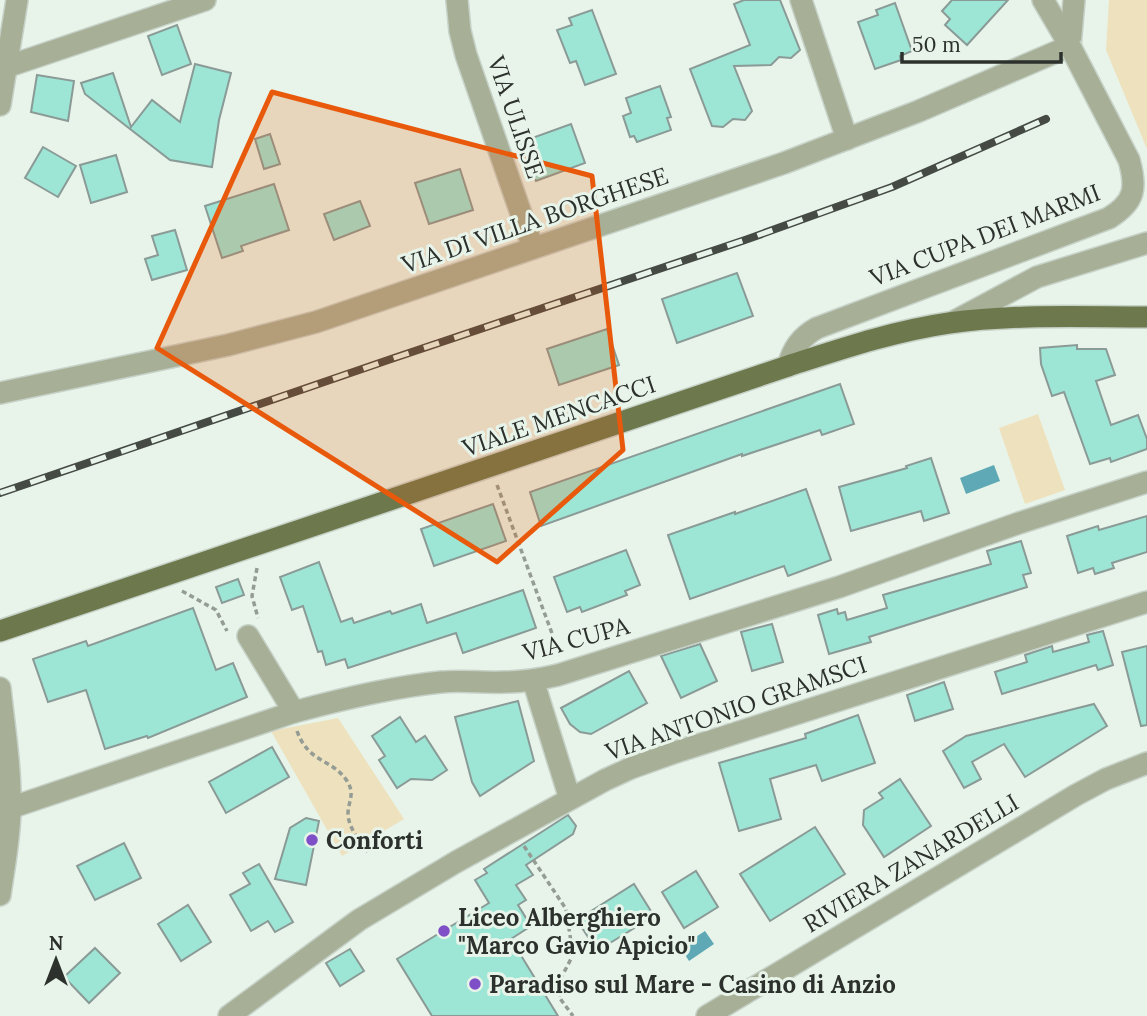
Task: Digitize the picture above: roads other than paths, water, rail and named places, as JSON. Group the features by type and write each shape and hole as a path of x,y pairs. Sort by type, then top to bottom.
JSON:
{"main road":[{"name":"VIALE MENCACCI","path":"0,631 788,366 878,339 951,323 1025,318 1147,317"}],"street":[{"path":"6,66 205,0"},
{"name":"VIA ULISSE","path":"457,0 460,31 467,55 533,248"},
{"path":"801,0 847,139"},
{"name":"VIA CUPA DEI MARMI","path":"788,366 798,342 817,328 1109,218 1126,205 1134,188 1129,160 1043,0"},
{"path":"1070,46 1074,0"},
{"path":"0,105 11,8"},
{"name":"VIA DI VILLA BORGHESE","path":"0,393 228,345 317,322 762,171 911,114 1070,46"},
{"path":"951,323 1037,277 1147,243"},
{"name":"VIA CUPA","path":"10,808 294,712 365,694 443,682 533,680 567,673 839,587 1019,523 1147,482"},
{"name":"VIA ANTONIO GRAMSCI","path":"229,1016 359,920 514,829 631,768 1147,602"},
{"path":"248,636 294,712"},
{"path":"533,680 570,799"},
{"path":"0,688 10,808 0,895"},
{"name":"RIVIERA ZANARDELLI","path":"707,1016 1076,795 1106,779 1147,763"}],"water":[{"path":"994,465 1000,481 966,494 960,478"},
{"path":"705,931 714,944 689,961 680,947"}],"railway":[{"path":"0,493 745,240 892,187 1046,119"}],"place":[{"name":"Conforti","path":"312,840"},
{"name":"Liceo Alberghiero \"Marco Gavio Apicio\"","path":"444,931"},
{"name":"Paradiso sul Mare - Casino di Anzio","path":"475,984"}]}
